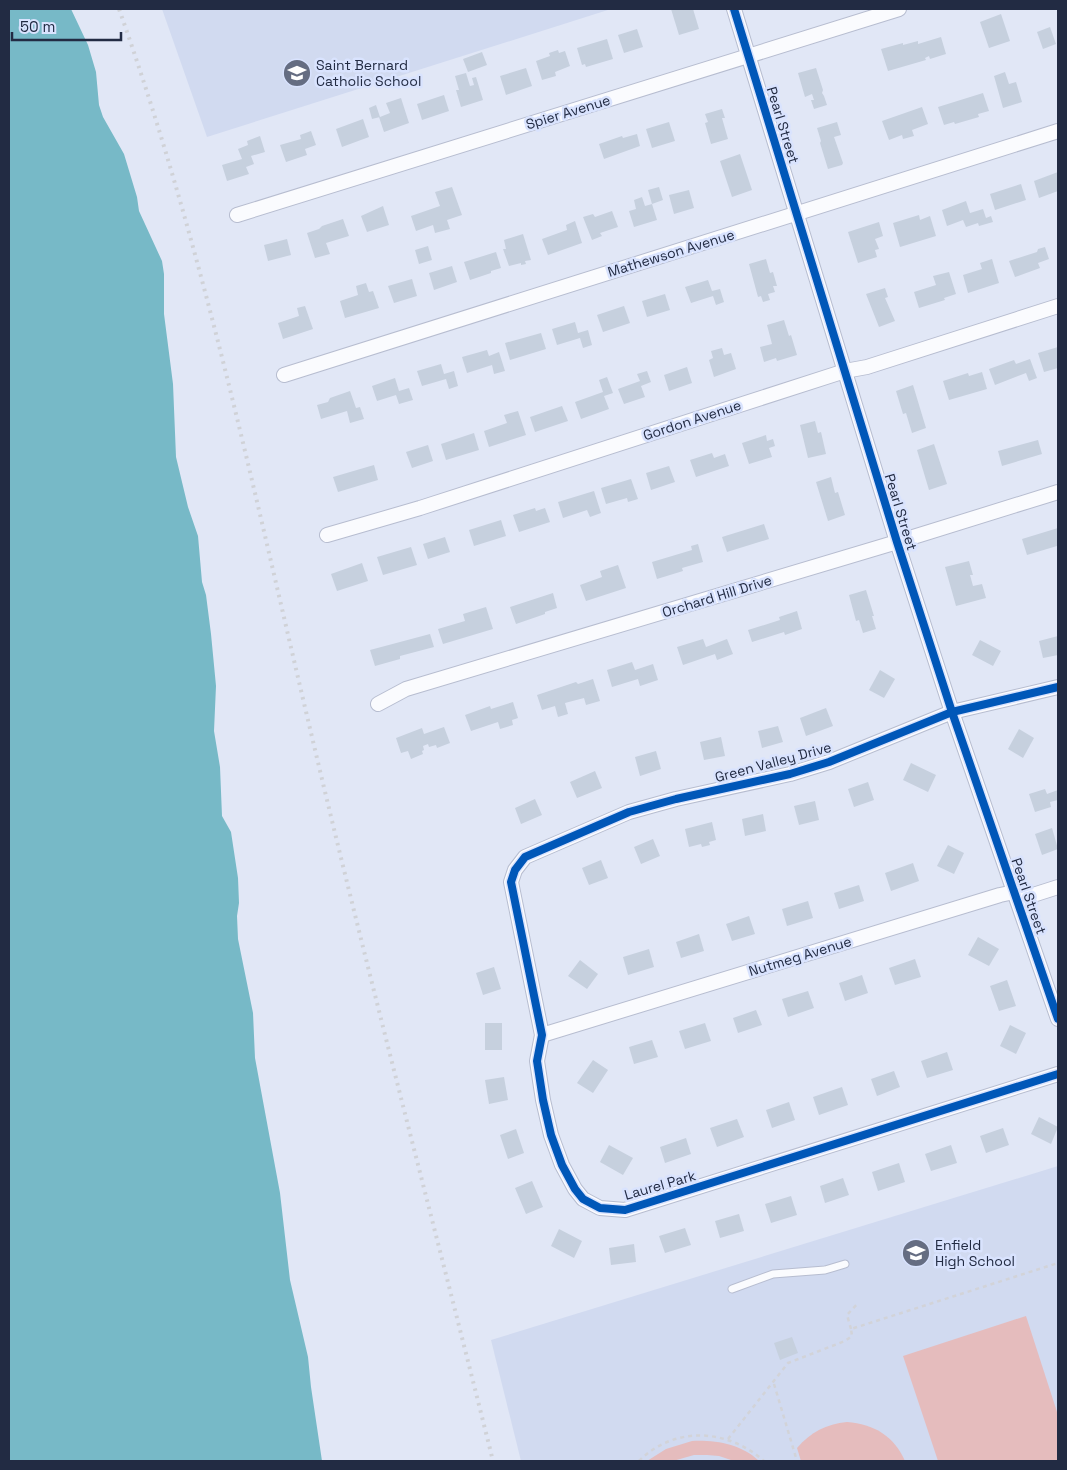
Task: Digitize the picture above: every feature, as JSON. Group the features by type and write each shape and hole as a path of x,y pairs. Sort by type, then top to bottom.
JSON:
{"street":[{"name":"Pearl Street","path":"734,9 897,542 952,712 1058,1020"},
{"name":"Spier Avenue","path":"237,215 899,9"},
{"name":"Mathewson Avenue","path":"284,375 1058,131"},
{"name":"Gordon Avenue","path":"327,535 420,508 845,371 867,367 1058,306"},
{"name":"Orchard Hill Drive","path":"378,704 406,689 1058,492"},
{"name":"Green Valley Drive","path":"525,856 629,812 676,799 790,774 830,762 952,712 1058,687"},
{"name":"Laurel Park","path":"525,856 514,870 511,882 542,1036 537,1061 543,1100 551,1135 562,1165 575,1189 583,1198 600,1208 625,1210 1058,1074"},
{"name":"Nutmeg Avenue","path":"542,1036 896,926 1014,892 1033,895 1058,887"}],"lane":[{"path":"732,1288 773,1274 825,1270 845,1264"}],"path":[{"path":"851,1329 1058,1263"},
{"path":"728,1439 788,1363 845,1341 852,1336 847,1315 858,1303"},
{"path":"774,1383 797,1461"},
{"path":"639,1461 659,1446 679,1438 701,1435 728,1439 751,1451 764,1461"}],"shaded area":[{"name":"Saint Bernard Catholic School","path":"162,9 611,9 207,137"},
{"name":"Enfield High School","path":"1058,1166 1058,1461 521,1461 491,1340"},
{"path":"1026,1316 1058,1415 1058,1461 938,1461 903,1356"},
{"path":"847,1422 866,1425 882,1433 895,1445 905,1461 801,1461 797,1448 808,1437 826,1427"},
{"path":"692,1441 728,1444 752,1455 759,1461 734,1461 719,1456 694,1455 673,1461 647,1461 666,1449"}],"water":[{"path":"9,9 71,9 88,45 96,72 99,105 103,117 124,154 137,197 139,211 162,261 164,274 164,314 173,384 176,457 188,507 198,536 202,582 206,595 216,686 214,731 220,767 222,816 231,832 238,878 238,939 253,1013 255,1058 280,1193 290,1280 308,1357 322,1461 9,1461"}],"building":[{"path":"671,9 693,9 699,29 679,35"},
{"path":"1001,14 1010,41 989,48 980,22"},
{"path":"1050,27 1056,44 1043,49 1037,32"},
{"path":"637,29 643,47 624,53 618,35"},
{"path":"941,37 946,54 930,59 929,56 925,58 926,60 888,71 881,49 918,41 918,44"},
{"path":"607,39 613,59 586,67 585,64 582,65 577,48"},
{"path":"558,50 559,53 565,51 570,66 555,72 556,76 542,80 536,61 550,56 549,53"},
{"path":"482,52 487,65 468,72 463,59"},
{"path":"526,68 532,86 506,95 500,76"},
{"path":"816,68 827,105 814,109 811,100 814,100 812,94 805,97 798,73"},
{"path":"1005,72 1009,84 1016,82 1022,102 1003,108 994,76"},
{"path":"466,73 470,86 474,85 472,78 476,77 483,100 461,107 456,90 459,90 455,76"},
{"path":"983,93 989,111 978,114 979,117 944,125 938,107"},
{"path":"444,95 449,111 422,120 417,104"},
{"path":"401,98 409,123 384,132 379,117 372,119 369,108 376,105 380,117 390,113 386,103"},
{"path":"922,107 928,124 912,130 914,136 903,139 902,135 889,140 882,121"},
{"path":"722,109 725,118 722,118 728,139 711,144 705,123 708,122 705,114"},
{"path":"363,119 369,137 342,147 336,129"},
{"path":"669,122 675,141 652,148 646,129"},
{"path":"837,122 841,135 834,137 843,163 828,169 817,128"},
{"path":"311,131 316,145 305,149 307,155 286,162 280,145 301,139 300,135"},
{"path":"637,134 640,146 604,159 599,144 622,136 623,138"},
{"path":"260,136 265,152 251,156 254,164 246,167 249,174 227,181 222,165 242,159 238,149 248,145 247,141"},
{"path":"740,154 752,190 732,197 720,161"},
{"path":"1058,172 1058,191 1039,198 1034,181"},
{"path":"1021,184 1026,200 995,210 990,194"},
{"path":"452,187 462,215 447,220 450,229 435,233 433,225 416,231 411,216 440,206 435,192"},
{"path":"659,187 663,200 652,204 648,190"},
{"path":"689,190 694,208 674,214 669,195"},
{"path":"642,197 645,206 652,204 657,220 634,227 629,211 636,209 634,200"},
{"path":"966,201 970,213 983,209 986,218 991,216 993,222 979,226 978,223 966,227 963,220 947,226 942,210"},
{"path":"383,206 389,225 367,232 361,216"},
{"path":"612,211 618,227 600,233 602,236 592,240 583,217 593,214 595,217"},
{"path":"919,215 920,220 930,216 936,236 900,247 893,223"},
{"path":"343,219 349,236 326,243 330,254 315,258 307,233"},
{"path":"575,221 582,243 548,255 542,239 567,230 566,225"},
{"path":"879,222 883,236 875,239 879,249 875,250 877,257 858,263 848,232"},
{"path":"523,234 531,260 525,261 526,264 521,265 521,263 509,266 503,249 506,249 504,240"},
{"path":"287,239 291,255 268,261 264,245"},
{"path":"428,246 432,260 419,264 415,250"},
{"path":"1045,247 1049,259 1038,263 1040,268 1015,277 1009,261 1037,252 1038,249"},
{"path":"496,252 501,268 470,280 464,262"},
{"path":"766,259 770,273 773,272 777,286 773,286 775,292 768,294 770,300 763,302 761,296 758,297 749,264"},
{"path":"992,259 999,283 968,293 963,275 982,269 980,263"},
{"path":"452,266 457,282 434,290 429,273"},
{"path":"949,272 956,294 944,298 945,300 919,308 914,292 936,285 933,276"},
{"path":"412,279 417,296 394,303 388,286"},
{"path":"708,280 712,291 720,289 724,302 716,305 713,296 691,303 685,287"},
{"path":"366,283 369,292 373,291 379,308 345,318 340,301 358,295 356,286"},
{"path":"885,288 888,297 885,298 895,321 879,327 866,294"},
{"path":"665,294 670,310 647,317 642,301"},
{"path":"305,306 313,329 283,339 278,323 299,316 297,308"},
{"path":"624,306 630,323 603,332 597,315"},
{"path":"784,320 797,355 777,361 776,358 764,362 760,347 772,344 767,325"},
{"path":"575,322 578,333 588,330 592,345 583,348 580,338 557,345 552,329"},
{"path":"541,333 546,349 510,360 505,343"},
{"path":"1058,347 1058,368 1044,372 1038,353"},
{"path":"722,348 724,355 731,353 736,369 714,377 709,360 713,358 711,351"},
{"path":"487,350 489,356 499,352 505,371 494,374 492,365 467,373 462,357"},
{"path":"1030,359 1037,378 1029,381 1026,373 995,385 989,369 1014,360 1016,364"},
{"path":"441,364 444,374 454,371 458,386 449,389 446,379 422,386 417,371"},
{"path":"687,367 692,383 669,391 664,375"},
{"path":"647,371 651,382 641,386 645,397 624,404 618,389 640,381 637,374"},
{"path":"982,372 987,389 949,400 943,381 968,373 969,376"},
{"path":"607,377 613,393 604,396 609,409 581,419 575,402 603,392 599,380"},
{"path":"395,378 399,391 409,388 413,400 399,404 396,395 377,401 372,386"},
{"path":"913,385 926,428 912,433 906,413 903,414 896,391"},
{"path":"350,391 356,408 360,407 364,419 350,423 347,411 321,419 317,405 328,402 330,398"},
{"path":"562,406 568,421 535,432 530,417"},
{"path":"518,411 526,435 489,447 484,431 507,423 504,415"},
{"path":"815,421 818,433 821,432 826,454 808,458 800,425"},
{"path":"474,433 479,450 446,460 441,444"},
{"path":"766,435 767,441 773,439 775,446 769,448 772,457 749,464 742,443"},
{"path":"1038,440 1042,454 1002,466 998,451"},
{"path":"934,444 947,484 929,490 917,450"},
{"path":"428,445 433,461 412,468 406,452"},
{"path":"712,453 714,458 725,454 729,466 696,477 690,460"},
{"path":"374,465 378,480 338,492 333,477"},
{"path":"669,466 675,482 651,490 646,473"},
{"path":"831,477 835,493 838,492 845,515 828,521 816,482"},
{"path":"631,479 638,499 628,502 627,498 606,504 601,488"},
{"path":"594,491 601,513 590,517 587,510 563,518 558,502"},
{"path":"535,508 536,511 545,508 550,522 519,532 513,515"},
{"path":"501,520 506,536 474,546 469,530"},
{"path":"764,524 769,539 727,552 722,537"},
{"path":"1058,528 1057,546 1027,555 1022,539"},
{"path":"445,537 450,552 428,559 423,544"},
{"path":"698,544 703,562 682,568 683,571 657,579 652,562 692,550 691,546"},
{"path":"411,547 417,565 383,575 377,557"},
{"path":"969,561 973,575 970,575 973,586 982,584 986,598 956,606 945,567"},
{"path":"362,563 368,581 337,591 331,574"},
{"path":"618,565 626,588 586,601 580,585 602,577 600,571"},
{"path":"866,590 876,629 863,633 859,620 856,621 849,595"},
{"path":"553,593 557,608 516,624 510,607"},
{"path":"486,607 493,629 443,644 438,629 465,621 463,614"},
{"path":"797,611 802,629 785,635 784,632 752,642 748,630 780,620 779,617"},
{"path":"430,634 434,647 400,656 400,659 375,666 370,650"},
{"path":"1058,636 1058,655 1043,658 1039,641"},
{"path":"703,639 706,647 727,639 733,654 717,660 715,654 683,665 677,647"},
{"path":"980,640 1001,651 993,666 972,655"},
{"path":"632,662 635,670 653,664 658,680 640,686 638,679 612,687 607,670"},
{"path":"880,670 895,679 884,698 869,690"},
{"path":"593,679 600,701 586,705 584,698 565,703 568,714 558,717 555,706 542,710 537,695 576,682 578,684"},
{"path":"513,702 518,718 512,720 513,725 500,729 498,722 471,731 465,715 490,706 491,709"},
{"path":"826,708 833,726 806,736 800,718"},
{"path":"778,726 783,742 762,748 758,731"},
{"path":"444,727 450,743 437,748 436,745 429,747 428,744 423,746 423,754 411,759 408,751 401,753 396,738 422,728 424,734"},
{"path":"1019,729 1034,738 1023,758 1008,749"},
{"path":"721,737 725,756 704,760 700,742"},
{"path":"656,751 661,769 640,776 635,757"},
{"path":"911,763 936,775 928,792 903,780"},
{"path":"595,771 602,788 577,798 570,782"},
{"path":"868,782 874,800 854,807 848,789"},
{"path":"1045,789 1047,794 1058,790 1058,800 1050,802 1051,807 1035,812 1029,794"},
{"path":"535,799 542,815 521,824 515,808"},
{"path":"815,801 819,820 799,825 794,806"},
{"path":"763,814 766,831 745,836 742,819"},
{"path":"712,822 716,840 709,842 710,845 702,847 701,844 689,847 685,829"},
{"path":"1052,828 1058,849 1042,855 1035,834"},
{"path":"653,839 660,856 641,864 634,847"},
{"path":"948,845 964,853 954,874 937,866"},
{"path":"601,860 608,878 589,885 582,868"},
{"path":"913,863 919,881 891,891 885,873"},
{"path":"859,885 864,901 839,909 834,893"},
{"path":"808,901 813,918 787,926 782,909"},
{"path":"749,916 755,934 732,941 726,924"},
{"path":"699,934 704,951 681,958 676,942"},
{"path":"978,937 999,949 989,966 968,955"},
{"path":"649,949 654,967 628,975 623,957"},
{"path":"915,959 921,977 895,985 889,968"},
{"path":"580,960 598,974 587,989 568,976"},
{"path":"494,967 501,989 483,995 476,973"},
{"path":"862,975 868,993 845,1001 839,983"},
{"path":"1007,980 1016,1006 999,1011 990,986"},
{"path":"808,991 814,1008 788,1017 782,999"},
{"path":"756,1010 762,1025 738,1033 733,1018"},
{"path":"485,1023 502,1023 502,1050 485,1050"},
{"path":"705,1023 711,1041 685,1049 679,1031"},
{"path":"1010,1025 1026,1033 1016,1054 1000,1046"},
{"path":"652,1040 658,1057 634,1064 629,1047"},
{"path":"947,1052 953,1070 927,1078 921,1061"},
{"path":"593,1060 608,1070 593,1093 577,1083"},
{"path":"894,1071 900,1087 877,1096 871,1079"},
{"path":"504,1077 508,1100 489,1104 485,1080"},
{"path":"842,1087 848,1105 819,1115 813,1097"},
{"path":"789,1102 795,1120 772,1128 766,1110"},
{"path":"1039,1117 1058,1127 1051,1144 1031,1134"},
{"path":"737,1119 744,1137 717,1147 710,1128"},
{"path":"1003,1128 1009,1145 986,1153 980,1136"},
{"path":"516,1129 524,1153 508,1159 500,1135"},
{"path":"686,1138 691,1154 665,1163 660,1147"},
{"path":"609,1145 633,1158 623,1175 600,1162"},
{"path":"951,1145 957,1163 931,1171 925,1154"},
{"path":"899,1163 905,1182 878,1191 872,1172"},
{"path":"843,1178 849,1195 825,1203 820,1186"},
{"path":"532,1181 543,1207 526,1214 515,1188"},
{"path":"791,1196 797,1215 771,1223 765,1204"},
{"path":"739,1214 744,1231 720,1238 715,1221"},
{"path":"685,1228 691,1245 665,1253 659,1236"},
{"path":"559,1229 582,1241 574,1258 551,1246"},
{"path":"634,1244 636,1262 611,1265 609,1248"},
{"path":"792,1337 798,1353 780,1360 774,1343"}],"railway":[{"path":"119,9 149,98 202,279 248,462 356,918 493,1461"}],"cycle path":[{"path":"734,9 897,542 952,712 1058,1019"},
{"path":"1058,687 952,712 829,762 790,774 676,799 629,812 525,857 515,870 511,882 542,1035 537,1061 551,1135 562,1165 575,1189 583,1199 600,1208 625,1210 1058,1074"}],"place":[{"name":"Saint Bernard Catholic School","path":"297,73"},
{"name":"Enfield High School","path":"916,1253"}]}
